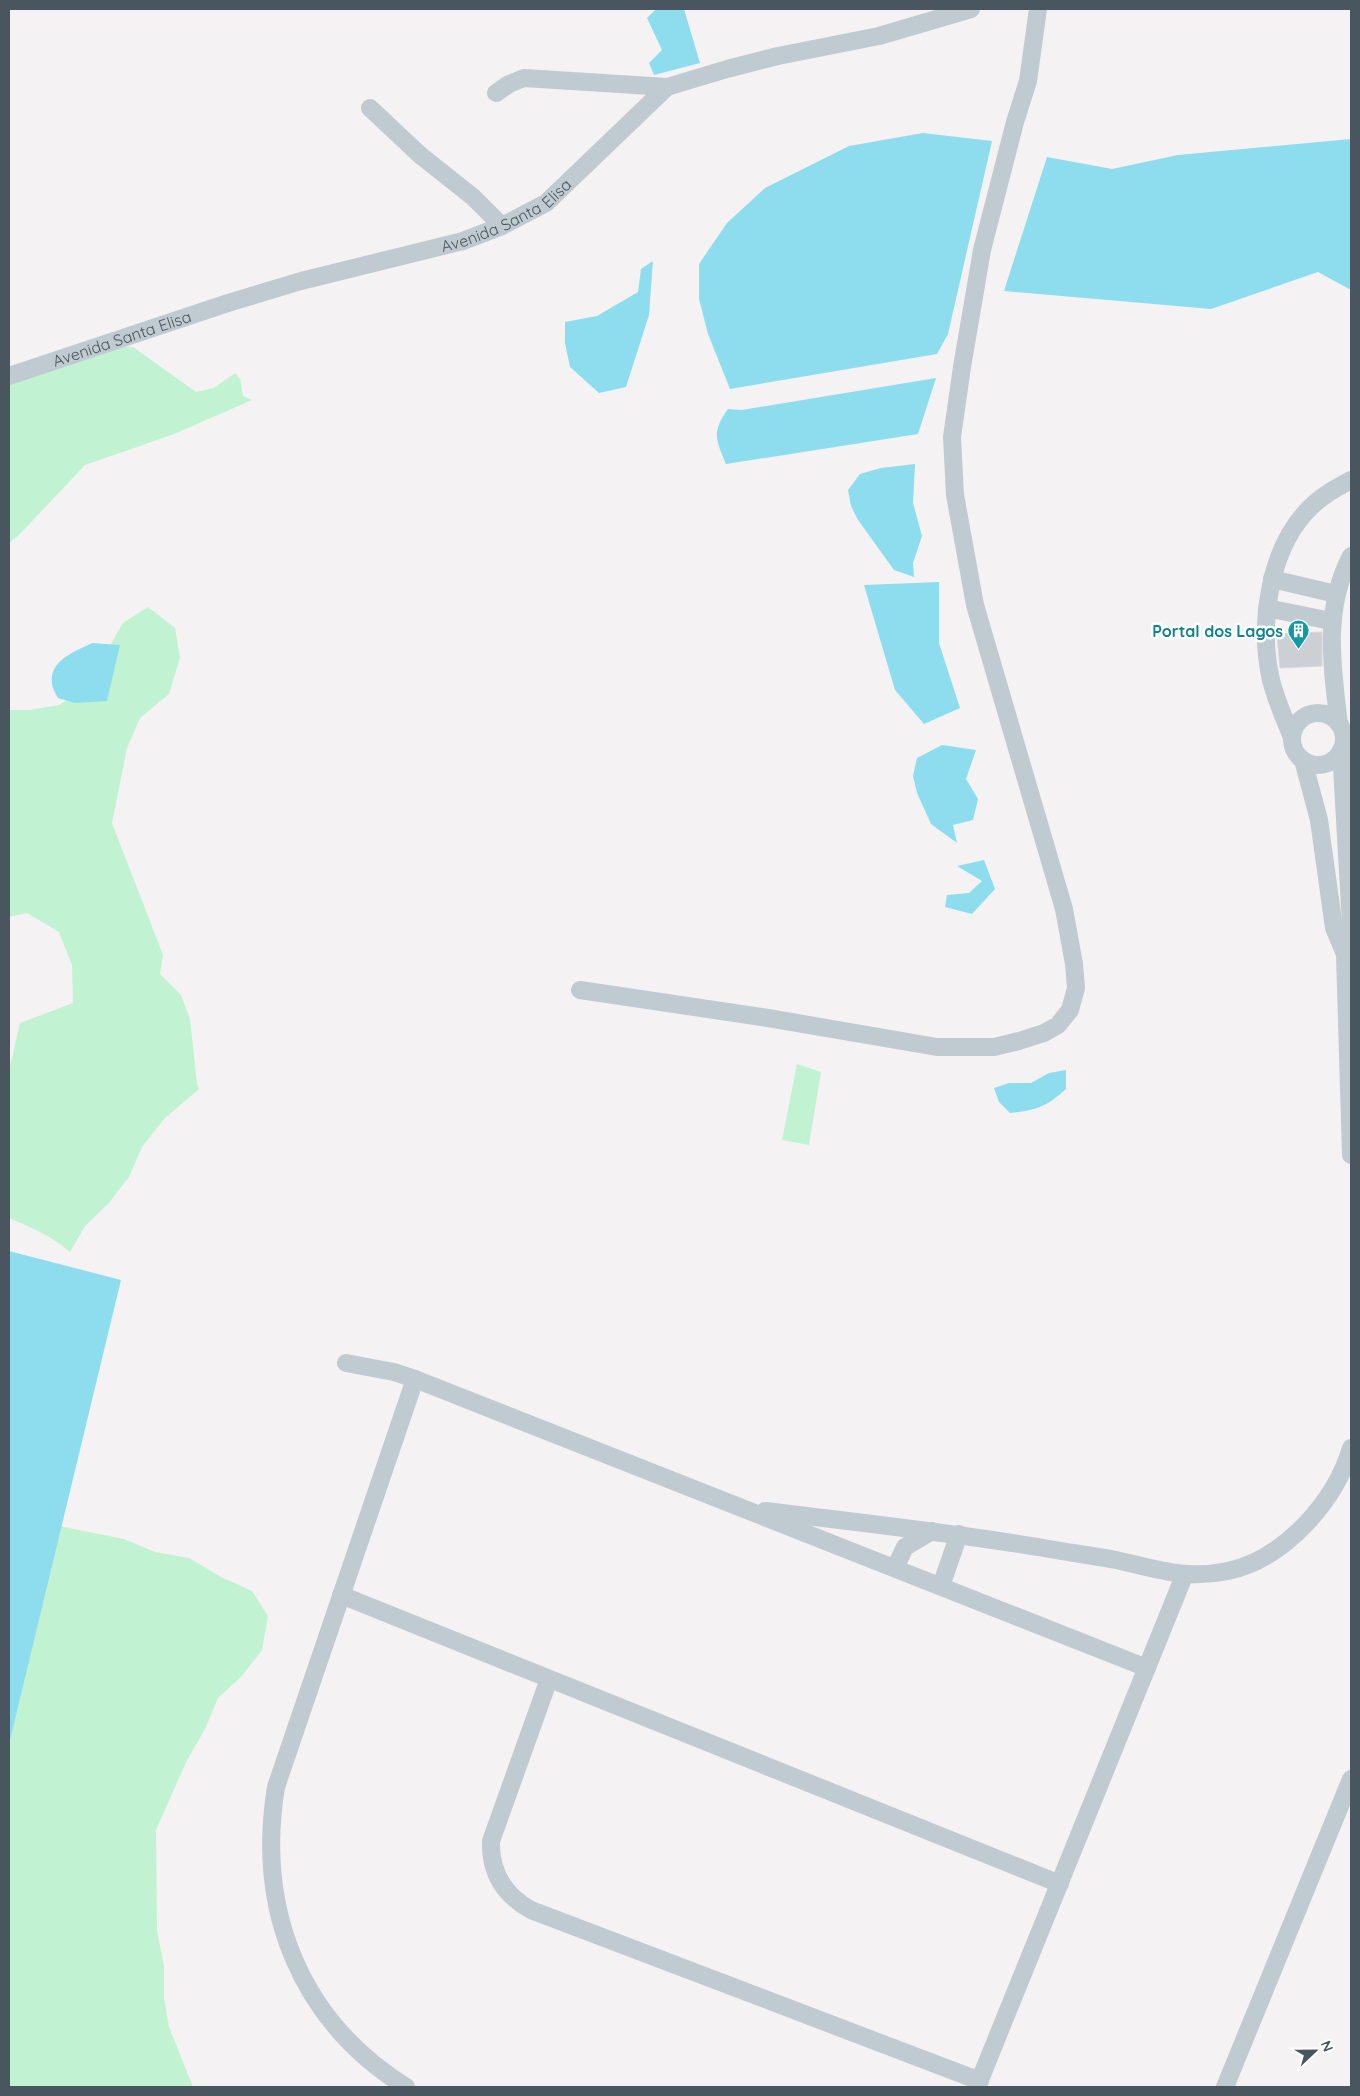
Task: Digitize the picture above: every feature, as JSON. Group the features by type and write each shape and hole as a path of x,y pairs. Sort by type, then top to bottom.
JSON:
{"street":[{"name":"Avenida Santa Elisa","path":"9,376 228,303 301,281 463,241 502,226 546,203 667,87 769,58 880,36 971,9"},
{"path":"580,990 768,1018 937,1047 994,1047 1019,1041 1044,1033 1058,1025 1070,1010 1076,988 1074,964 1064,910 975,605 955,495 952,437 982,250 1015,122 1028,80 1038,9"},
{"path":"496,93 509,84 524,78 667,87"},
{"path":"370,108 420,155 473,197 502,226"},
{"path":"1348,955 1334,928 1319,820 1303,760 1293,746 1292,737 1271,680 1267,657 1267,608 1272,579 1284,545 1304,514 1326,494 1351,480"},
{"path":"1351,556 1342,574 1331,621 1334,690 1339,724 1343,732 1341,750 1351,926 1348,955 1351,1155"},
{"path":"1272,579 1336,594"},
{"path":"1267,608 1331,621"},
{"path":"1292,737 1294,728 1300,721 1315,713 1324,714 1339,724"},
{"path":"1303,760 1311,764 1320,765 1329,762 1341,750"},
{"path":"346,1363 394,1372 415,1379 1147,1668"},
{"path":"406,2087 373,2064 346,2039 313,1996 288,1947 274,1895 270,1841 276,1787 415,1379"},
{"path":"741,1508 959,1534 1114,1560 1184,1576 1229,1571 1269,1553 1298,1531 1319,1510 1347,1473 1351,1448"},
{"path":"895,1568 906,1547 932,1531"},
{"path":"941,1586 959,1534"},
{"path":"549,1679 491,1841 493,1864 502,1886 510,1896 530,1910 979,2084 1184,1576"},
{"path":"341,1596 1060,1884"},
{"path":"1226,2087 1351,1778"}],"green space":[{"path":"117,346 133,347 196,392 214,388 235,373 240,379 243,396 252,400 174,434 85,465 19,535 9,543 9,381"},
{"path":"148,607 175,628 180,658 169,694 140,718 127,748 112,823 163,955 160,974 181,995 190,1019 199,1089 164,1119 142,1147 129,1177 108,1204 85,1226 70,1252 33,1228 9,1218 9,1071 20,1023 73,1003 72,965 59,932 27,913 9,917 9,710 30,710 59,705 85,689 123,623"},
{"path":"797,1064 821,1072 809,1145 782,1140"},
{"path":"49,1524 124,1539 155,1552 189,1558 221,1577 252,1591 268,1616 262,1650 241,1677 218,1698 205,1729 186,1762 156,1830 157,1931 164,1966 164,1998 169,2027 193,2087 9,2087 9,1526"}],"water":[{"path":"656,9 684,9 700,63 654,75 649,63 662,50 647,18"},
{"path":"923,133 992,141 948,334 937,354 730,389 708,334 699,299 699,264 727,223 765,188 849,146"},
{"path":"1351,139 1351,290 1318,272 1211,309 1004,291 1047,157 1112,169 1178,155"},
{"path":"653,261 649,315 626,387 599,393 570,367 565,343 565,322 597,316 638,292 641,269"},
{"path":"936,378 918,434 726,464 718,442 717,430 728,409 742,410"},
{"path":"915,464 913,503 922,536 913,563 914,577 894,570 858,520 851,506 848,490 860,474 881,468"},
{"path":"939,582 939,643 960,708 924,724 895,690 864,585"},
{"path":"92,643 120,645 107,701 75,703 58,698 52,685 52,675 55,668 65,657"},
{"path":"942,745 976,750 966,779 978,799 973,820 953,825 957,843 931,824 917,793 913,776 917,758"},
{"path":"984,860 995,889 972,914 945,907 947,895 969,893 982,881 957,866"},
{"path":"1066,1070 1066,1089 1041,1107 1010,1113 999,1102 994,1088 1009,1083 1031,1083 1049,1073"},
{"path":"9,1251 121,1280 9,1744"}],"building":[{"name":"Portal dos Lagos","path":"1322,632 1322,666 1280,668 1277,634"}],"place":[{"name":"Portal dos Lagos","path":"1299,650"}]}
